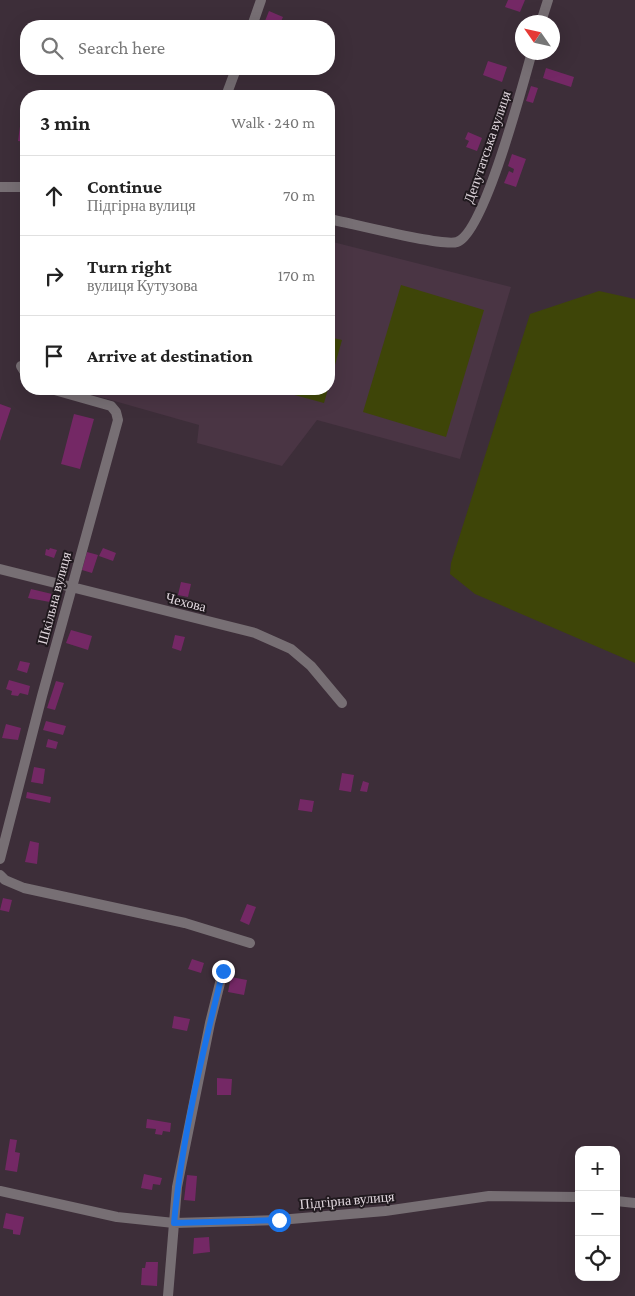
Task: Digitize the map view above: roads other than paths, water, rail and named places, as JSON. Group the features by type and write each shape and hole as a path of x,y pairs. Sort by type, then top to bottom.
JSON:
{"street":[{"path":"254,20 261,0"},
{"path":"543,15 548,0"},
{"name":"Депутатська вулиця","path":"335,220 432,240 455,243 464,238 484,202 529,60"},
{"path":"228,90 234,75"},
{"path":"0,187 20,187"},
{"name":"Шкільна вулиця","path":"0,859 118,416 114,409 107,405 72,395"},
{"name":"Чехова","path":"0,569 255,633 298,655 311,666 342,703"},
{"path":"0,875 5,880 24,888 185,923 250,943"},
{"path":"168,1296 177,1187 188,1126 223,971"},
{"name":"Підгірна вулиця","path":"0,1191 117,1217 174,1223 279,1220 385,1211 488,1196 575,1198"},
{"path":"620,1201 635,1203"}]}
